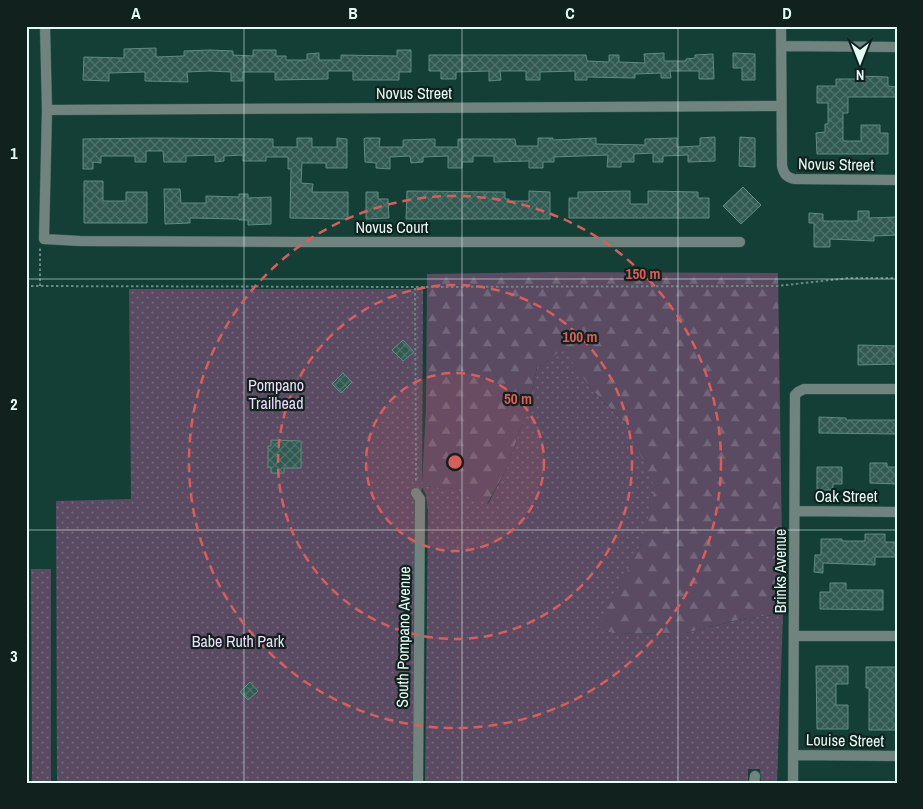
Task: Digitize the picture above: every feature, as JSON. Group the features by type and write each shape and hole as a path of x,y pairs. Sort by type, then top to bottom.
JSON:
{"street":[{"path":"44,239 47,110 45,26"},
{"path":"781,26 781,106"},
{"path":"781,46 897,46"},
{"name":"Novus Street","path":"47,110 781,106 782,166 783,173 788,178 897,180"},
{"name":"Novus Court","path":"44,239 80,241 277,242 740,242"},
{"name":"Brinks Avenue","path":"793,783 795,395 804,389 897,389"},
{"name":"South Pompano Avenue","path":"416,493 420,499 418,783"},
{"name":"Oak Street","path":"795,511 897,512"},
{"path":"794,636 897,636"},
{"name":"Louise Street","path":"793,755 897,756"}],"path":[{"path":"40,286 40,249 44,239"},
{"path":"26,286 777,286 849,278 897,278"},
{"path":"415,287 416,493"}],"green space":[{"path":"553,272 778,273 783,614 742,619 686,633 617,634 596,629 643,540 627,425 591,389 563,350 537,368 529,403 508,466 487,504 455,489 422,486 426,407 427,274"},
{"path":"129,289 423,289 422,486 455,489 488,504 508,466 529,403 537,368 563,349 591,389 627,425 655,488 643,540 597,629 617,634 686,633 742,619 783,614 777,783 761,783 760,769 748,769 748,783 425,783 428,511 426,495 422,487 420,499 418,783 57,783 56,501 131,499"},
{"path":"31,569 51,569 51,783 32,783"}],"building":[{"path":"156,48 156,57 184,56 184,51 210,50 233,51 233,55 253,56 253,50 276,50 276,56 286,56 286,60 307,60 307,54 319,53 319,60 341,60 341,55 397,56 397,50 411,50 411,72 399,72 399,80 353,80 353,71 328,71 328,79 275,80 275,72 243,72 243,81 231,81 231,72 209,71 187,72 188,82 145,81 145,72 109,73 109,81 83,80 84,57 124,58 124,49"},
{"path":"664,53 664,61 686,61 686,59 695,58 695,55 713,54 714,79 699,79 699,71 670,71 671,78 661,78 661,73 635,74 635,78 587,77 587,80 575,80 575,71 540,72 540,80 526,80 526,71 500,71 501,80 489,81 489,71 456,72 456,79 441,79 441,71 429,71 429,55 586,55 587,61 609,62 609,55 619,55 619,62 645,63 644,54"},
{"path":"733,53 755,54 755,80 742,80 742,68 733,68"},
{"path":"857,76 888,77 888,86 897,87 897,97 848,97 848,113 843,113 843,141 861,141 861,125 880,125 880,133 888,133 888,154 817,154 816,133 825,132 825,124 828,124 828,103 817,103 817,86 836,86 836,79 857,79"},
{"path":"715,137 715,161 688,162 688,155 663,156 663,162 653,162 653,153 634,154 634,162 621,162 621,167 607,167 608,155 554,157 554,162 543,162 543,168 529,168 529,161 494,162 494,156 473,156 473,162 462,162 462,168 448,168 448,156 423,157 423,162 411,163 410,156 390,157 390,169 376,168 376,163 365,162 364,139 380,138 379,147 403,147 403,140 435,139 435,147 458,147 458,139 515,139 516,146 538,146 538,138 553,138 553,140 596,138 596,144 645,145 645,139 677,138 677,147 700,146 700,138"},
{"path":"740,137 755,138 755,167 739,166"},
{"path":"297,138 312,138 312,147 337,147 337,138 347,139 347,168 326,168 326,163 302,163 301,183 313,184 312,192 348,192 348,219 290,218 291,169 288,169 288,157 266,157 266,161 243,161 243,155 224,156 224,161 215,162 215,155 186,156 186,162 164,162 163,151 146,151 146,162 135,162 135,156 101,156 101,163 93,162 93,169 83,169 83,139 273,139 273,147 297,147"},
{"path":"84,181 103,181 103,201 126,201 126,192 147,192 147,223 84,223"},
{"path":"743,187 761,205 741,224 723,206"},
{"path":"164,189 180,189 181,203 206,203 206,196 239,197 239,194 248,194 248,198 271,197 271,224 248,225 248,220 190,218 190,223 165,224"},
{"path":"407,191 505,192 505,199 509,199 509,201 529,201 529,191 550,192 550,219 406,219"},
{"path":"630,191 630,204 648,204 648,191 698,192 698,198 709,198 709,218 569,218 569,198 578,198 578,192"},
{"path":"366,192 378,192 378,199 388,199 389,218 366,219"},
{"path":"858,211 869,211 869,218 897,217 897,235 874,236 874,241 830,239 830,247 814,247 814,223 809,223 809,213 823,214 823,221 858,221"},
{"path":"403,340 414,352 403,361 392,350"},
{"path":"858,345 897,346 897,364 858,365"},
{"path":"343,373 352,382 341,393 332,384"},
{"path":"819,417 846,418 846,420 897,420 897,434 819,433"},
{"path":"271,440 301,441 301,468 284,468 284,473 271,473 271,467 268,467 268,446 271,446"},
{"path":"870,463 887,463 887,467 897,467 897,484 870,483"},
{"path":"817,467 842,467 842,484 833,484 833,490 817,490"},
{"path":"865,534 885,534 885,542 897,542 897,557 875,557 875,565 823,563 823,573 814,572 815,555 821,555 821,539 865,541"},
{"path":"830,583 846,583 846,590 883,590 883,610 820,609 820,592 830,592"},
{"path":"816,666 848,666 848,684 836,684 836,705 848,705 848,729 817,729"},
{"path":"866,667 897,667 897,730 869,730 869,688 866,688"},
{"path":"250,682 258,691 248,700 240,692"}],"park label":[{"name":"Pompano Trailhead","path":"276,394"},
{"name":"Babe Ruth Park","path":"238,641"}]}
